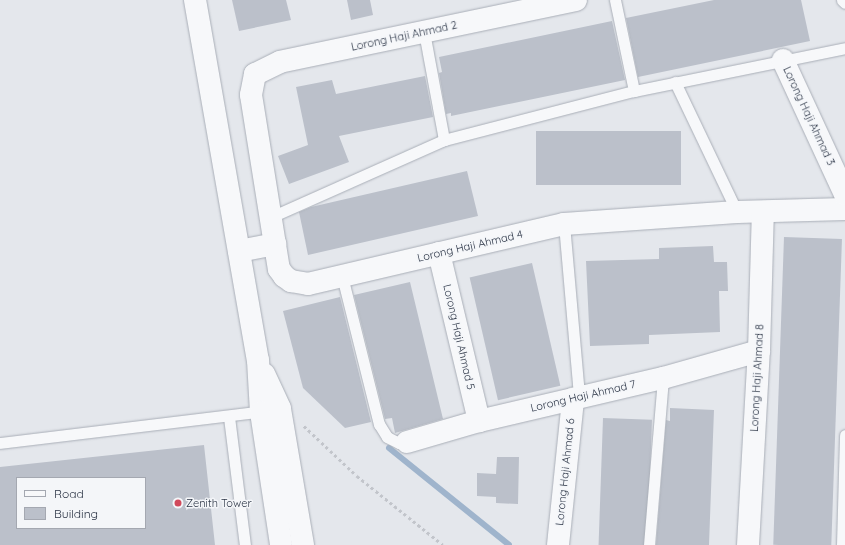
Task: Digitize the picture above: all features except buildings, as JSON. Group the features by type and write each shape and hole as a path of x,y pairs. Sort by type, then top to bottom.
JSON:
{"street":[{"path":"195,0 258,360 303,545"},
{"name":"Lorong Haji Ahmad 2","path":"251,94 255,74 265,67 424,32 500,8 576,0"},
{"name":"Lorong Haji Ahmad 3","path":"783,60 845,194"},
{"name":"Lorong Haji Ahmad 4","path":"251,94 279,269 290,281 308,284 564,224 737,212 845,209"},
{"name":"Lorong Haji Ahmad 8","path":"748,545 759,351 763,212"},
{"path":"239,251 275,244"},
{"name":"Lorong Haji Ahmad 5","path":"439,254 479,421"},
{"name":"Lorong Haji Ahmad 7","path":"407,442 479,421 663,378 759,351"},
{"name":"Lorong Haji Ahmad 6","path":"558,545 576,398"},
{"path":"270,411 281,545"}],"lane":[{"path":"615,0 634,91"},
{"path":"842,0 845,3"},
{"path":"424,32 444,140"},
{"path":"271,217 444,140 634,91 845,48"},
{"path":"675,82 737,212"},
{"path":"564,224 576,398"},
{"path":"342,276 379,424 387,437 399,443 407,442"},
{"path":"649,545 663,378"},
{"path":"0,443 270,411"},
{"path":"229,416 245,545"},
{"path":"842,545 845,435"}],"path":[{"path":"270,411 302,425 357,476 443,545"}],"waterway":[{"path":"389,448 509,545"}],"place":[{"name":"Zenith Tower","path":"178,503"}]}
